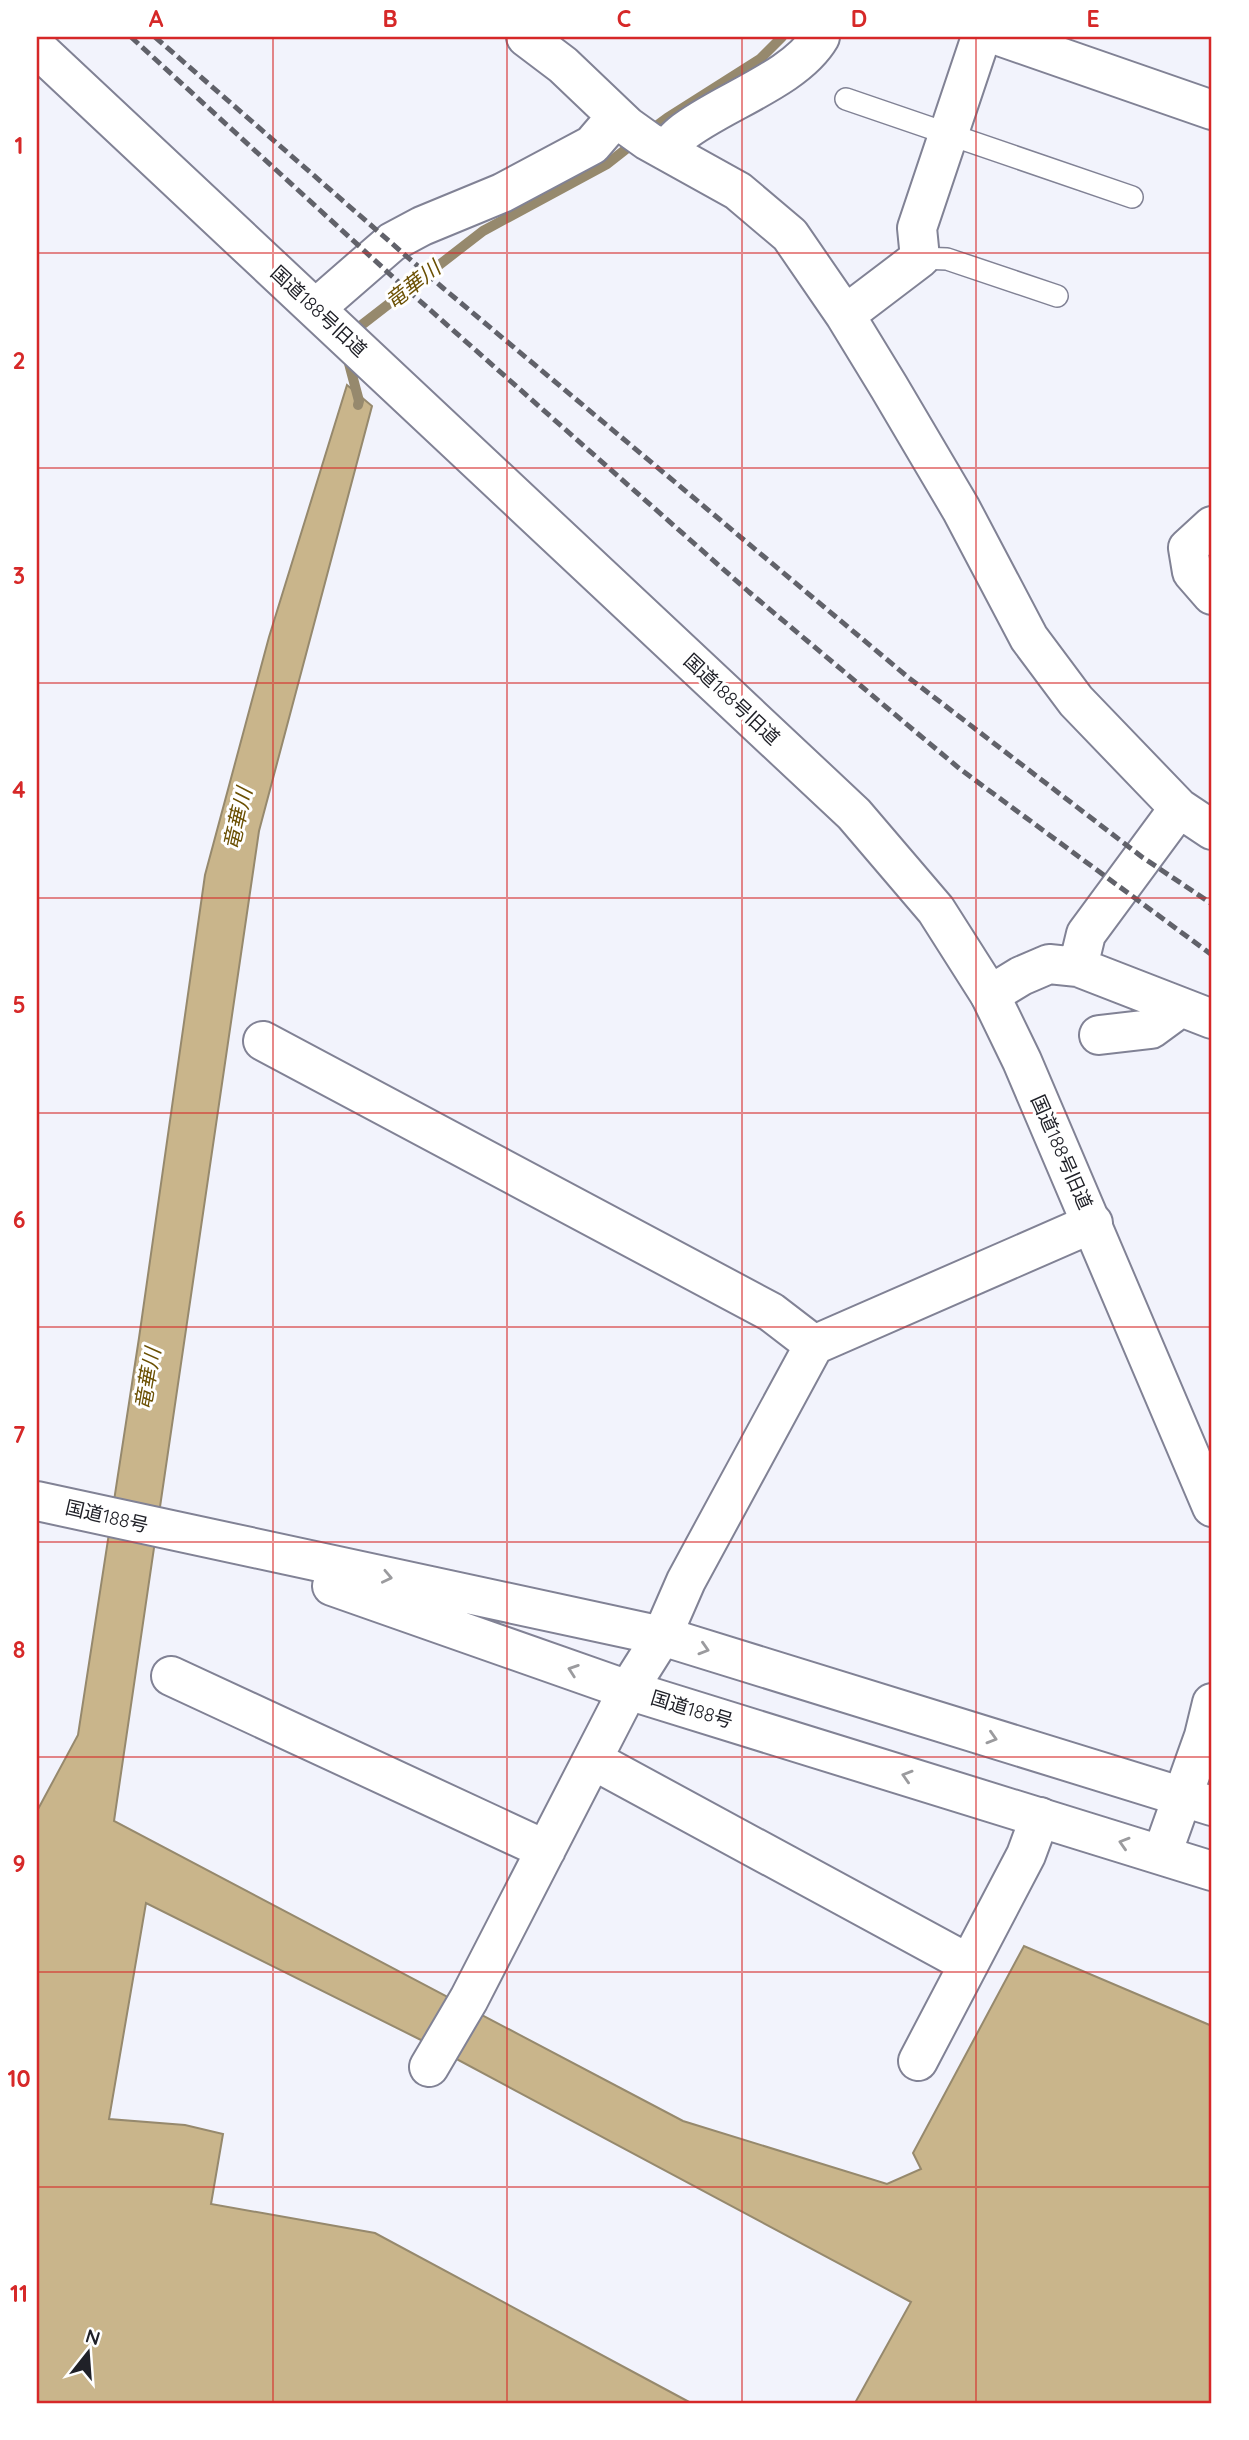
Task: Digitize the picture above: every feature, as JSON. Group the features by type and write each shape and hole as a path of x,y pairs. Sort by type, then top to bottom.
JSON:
{"main road":[{"path":"526,37 563,65 639,133 738,191 790,234 845,315 961,509 1029,638 1076,701 1179,808 1212,830"},
{"path":"316,308 392,242 422,226 502,193 592,145 639,133 681,134 781,73 813,49 820,37"},
{"path":"845,315 920,258 917,228 981,37"},
{"path":"1002,37 1212,110"},
{"name":"国道188号旧道","path":"37,48 854,814 936,911 990,995 1022,1061 1212,1507"},
{"path":"1212,526 1188,548 1192,572 1212,595"},
{"path":"1078,967 1086,933 1179,808"},
{"path":"990,995 1021,975 1049,964 1078,967 1197,1013"},
{"path":"1099,1035 1151,1029 1197,1013"},
{"path":"263,1041 771,1312 814,1345"},
{"path":"431,2062 469,1999 628,1690 662,1636 686,1581 814,1345 1093,1223"},
{"name":"国道188号","path":"37,1501 662,1636 1198,1801"},
{"name":"国道188号","path":"177,1532 628,1690 1212,1871"},
{"path":"171,1676 546,1850"},
{"path":"1162,1854 1198,1801 1204,1736 1212,1703"},
{"path":"593,1760 969,1964"},
{"path":"918,2061 1026,1856 1040,1817"}],"lane":[{"path":"846,99 1132,197"},
{"path":"920,258 947,259 1057,296"}],"water":[{"path":"347,385 372,406 259,831 114,1821 683,2121 887,2184 921,2169 913,2153 1024,1946 1212,2026 1212,2403 855,2403 911,2302 421,2040 146,1903 109,2119 185,2125 223,2134 211,2204 375,2233 691,2403 37,2403 37,1811 78,1735 139,1338 205,875 269,637"}],"waterway":[{"name":"竜華川","path":"648,132 760,59 782,37"},
{"name":"竜華川","path":"350,334 483,231 607,164 635,142"},
{"name":"竜華川","path":"347,356 358,405"}],"railway":[{"path":"131,37 394,278 749,592 960,769 1212,955"},
{"path":"155,37 443,288 909,678 1142,857 1212,904"}]}
